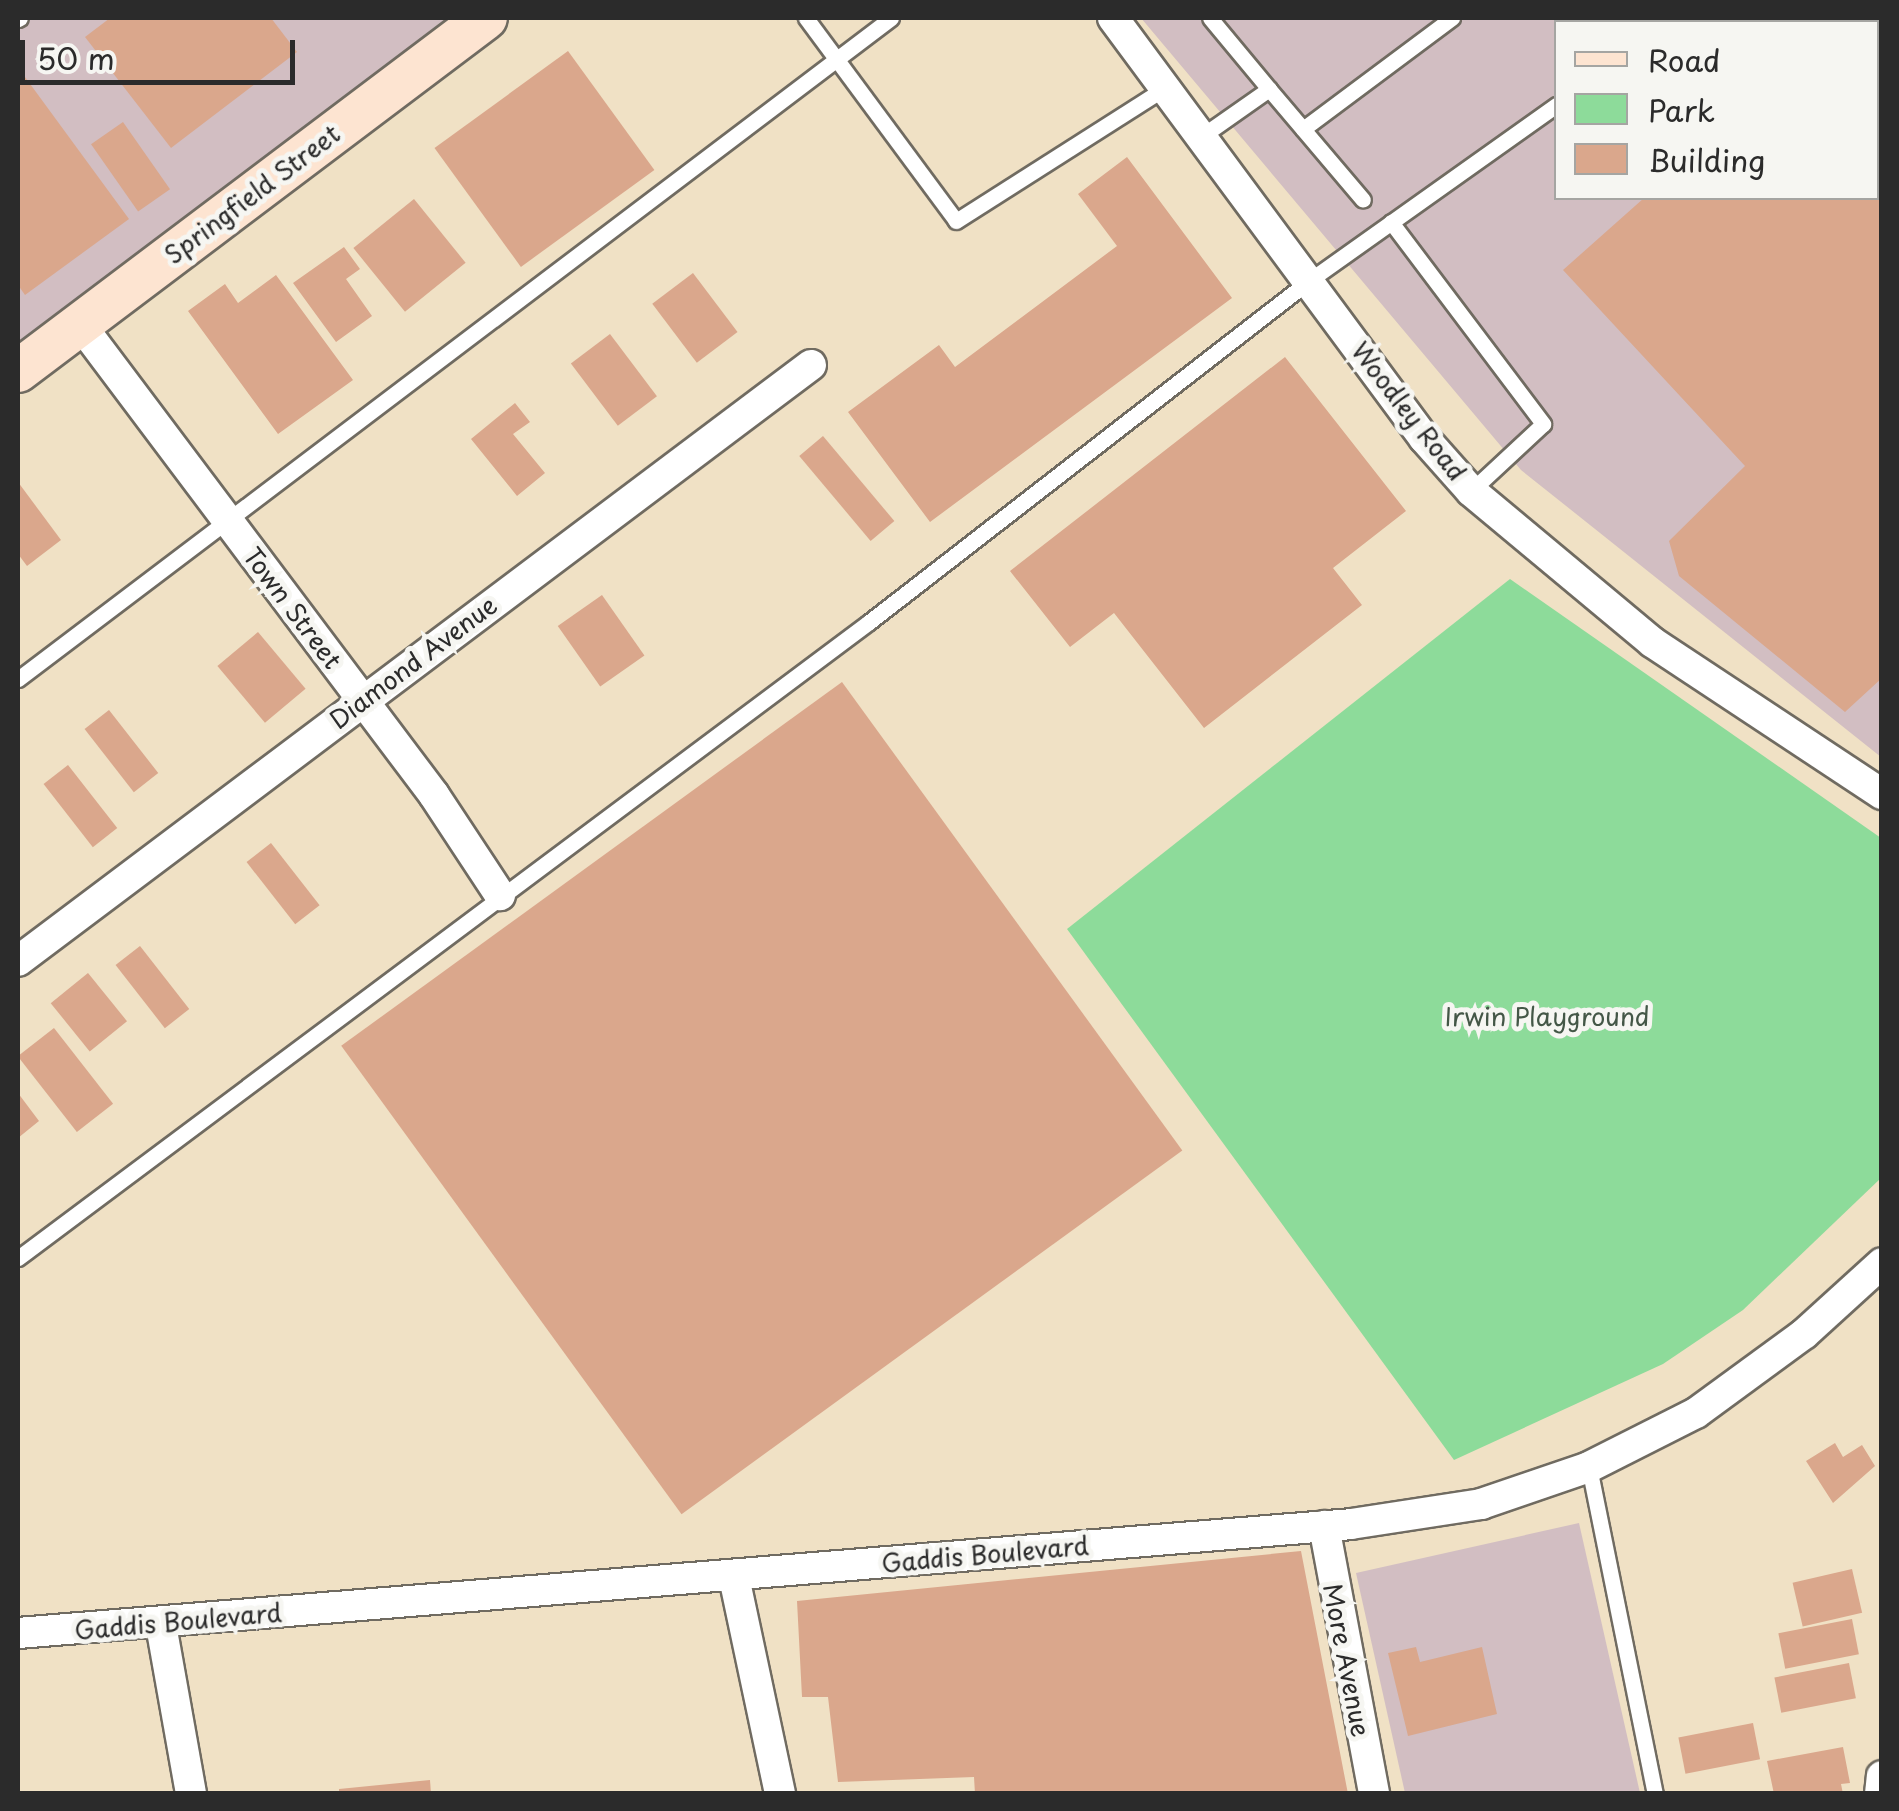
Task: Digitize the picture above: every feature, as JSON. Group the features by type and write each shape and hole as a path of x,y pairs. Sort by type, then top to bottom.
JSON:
{"main road":[{"name":"Springfield Street","path":"18,371 486,18"}],"street":[{"name":"Woodley Road","path":"1113,18 1424,438 1471,491 1652,642 1882,794"},
{"name":"Town Street","path":"80,324 361,700 500,895"},
{"name":"Diamond Avenue","path":"18,961 811,365"},
{"name":"Gaddis Boulevard","path":"18,1633 161,1625 1324,1526 1480,1504 1589,1467 1696,1413 1804,1334 1879,1272"},
{"name":"More Avenue","path":"1324,1526 1374,1794"},
{"path":"734,1577 780,1794"},
{"path":"161,1625 192,1794"},
{"path":"1880,1794 1882,1776"}],"lane":[{"path":"806,18 956,221 1165,88"},
{"path":"18,679 891,18"},
{"path":"1210,18 1363,200"},
{"path":"1303,129 1452,18"},
{"path":"1202,136 1269,89"},
{"path":"18,1258 868,622 1310,280 1554,106"},
{"path":"1391,222 1543,424 1471,491"},
{"path":"1589,1467 1656,1794"}],"shaded area":[{"path":"18,18 478,18 18,357"},
{"path":"1141,18 1881,18 1881,757 1521,470"},
{"path":"1579,1523 1640,1793 1405,1793 1356,1573"}],"green space":[{"name":"Irwin Playground","path":"1510,579 1881,838 1881,1178 1743,1310 1663,1364 1454,1460 1067,929"}],"building":[{"path":"110,18 271,18 297,52 171,148 85,37"},
{"path":"1882,18 1882,678 1845,712 1679,576 1669,541 1745,466 1563,270 1642,200 1879,200 1879,20 1842,20"},
{"path":"568,51 654,170 521,267 435,148"},
{"path":"25,77 129,219 25,295 18,285 18,83"},
{"path":"123,122 170,189 138,212 91,144"},
{"path":"1127,157 1232,298 930,522 848,412 939,345 955,367 1117,246 1078,194"},
{"path":"414,199 466,263 405,312 353,248"},
{"path":"344,247 360,269 346,279 372,316 336,342 293,283"},
{"path":"693,273 738,332 697,363 652,304"},
{"path":"276,275 353,380 278,434 188,311 225,284 238,303"},
{"path":"610,334 657,396 618,426 571,363"},
{"path":"1285,357 1406,511 1333,568 1362,605 1204,728 1114,613 1070,647 1010,571"},
{"path":"515,403 530,422 513,434 545,473 517,496 471,439"},
{"path":"823,436 894,521 871,541 799,456"},
{"path":"18,482 61,540 27,566 18,554"},
{"path":"602,595 644,656 600,687 558,626"},
{"path":"258,632 306,689 265,723 217,666"},
{"path":"842,682 1182,1150 682,1514 341,1046"},
{"path":"109,710 158,773 134,792 85,729"},
{"path":"68,765 117,828 93,847 44,784"},
{"path":"271,843 320,905 295,924 247,862"},
{"path":"140,946 189,1009 165,1028 116,965"},
{"path":"88,973 127,1021 90,1051 51,1003"},
{"path":"54,1028 113,1104 77,1132 18,1057"},
{"path":"18,1093 39,1121 18,1138"},
{"path":"1835,1443 1843,1457 1862,1445 1875,1466 1833,1503 1806,1461"},
{"path":"1301,1551 1348,1794 975,1794 974,1777 838,1782 828,1697 802,1697 797,1601"},
{"path":"1852,1569 1862,1613 1803,1627 1793,1583"},
{"path":"1852,1619 1859,1654 1785,1669 1778,1633"},
{"path":"1416,1647 1420,1662 1482,1647 1497,1714 1408,1736 1388,1653"},
{"path":"1849,1663 1856,1698 1781,1713 1774,1678"},
{"path":"1753,1723 1760,1759 1685,1774 1678,1738"},
{"path":"1843,1747 1850,1783 1841,1784 1843,1794 1774,1794 1767,1761"},
{"path":"430,1780 431,1794 339,1794 339,1789"}]}
